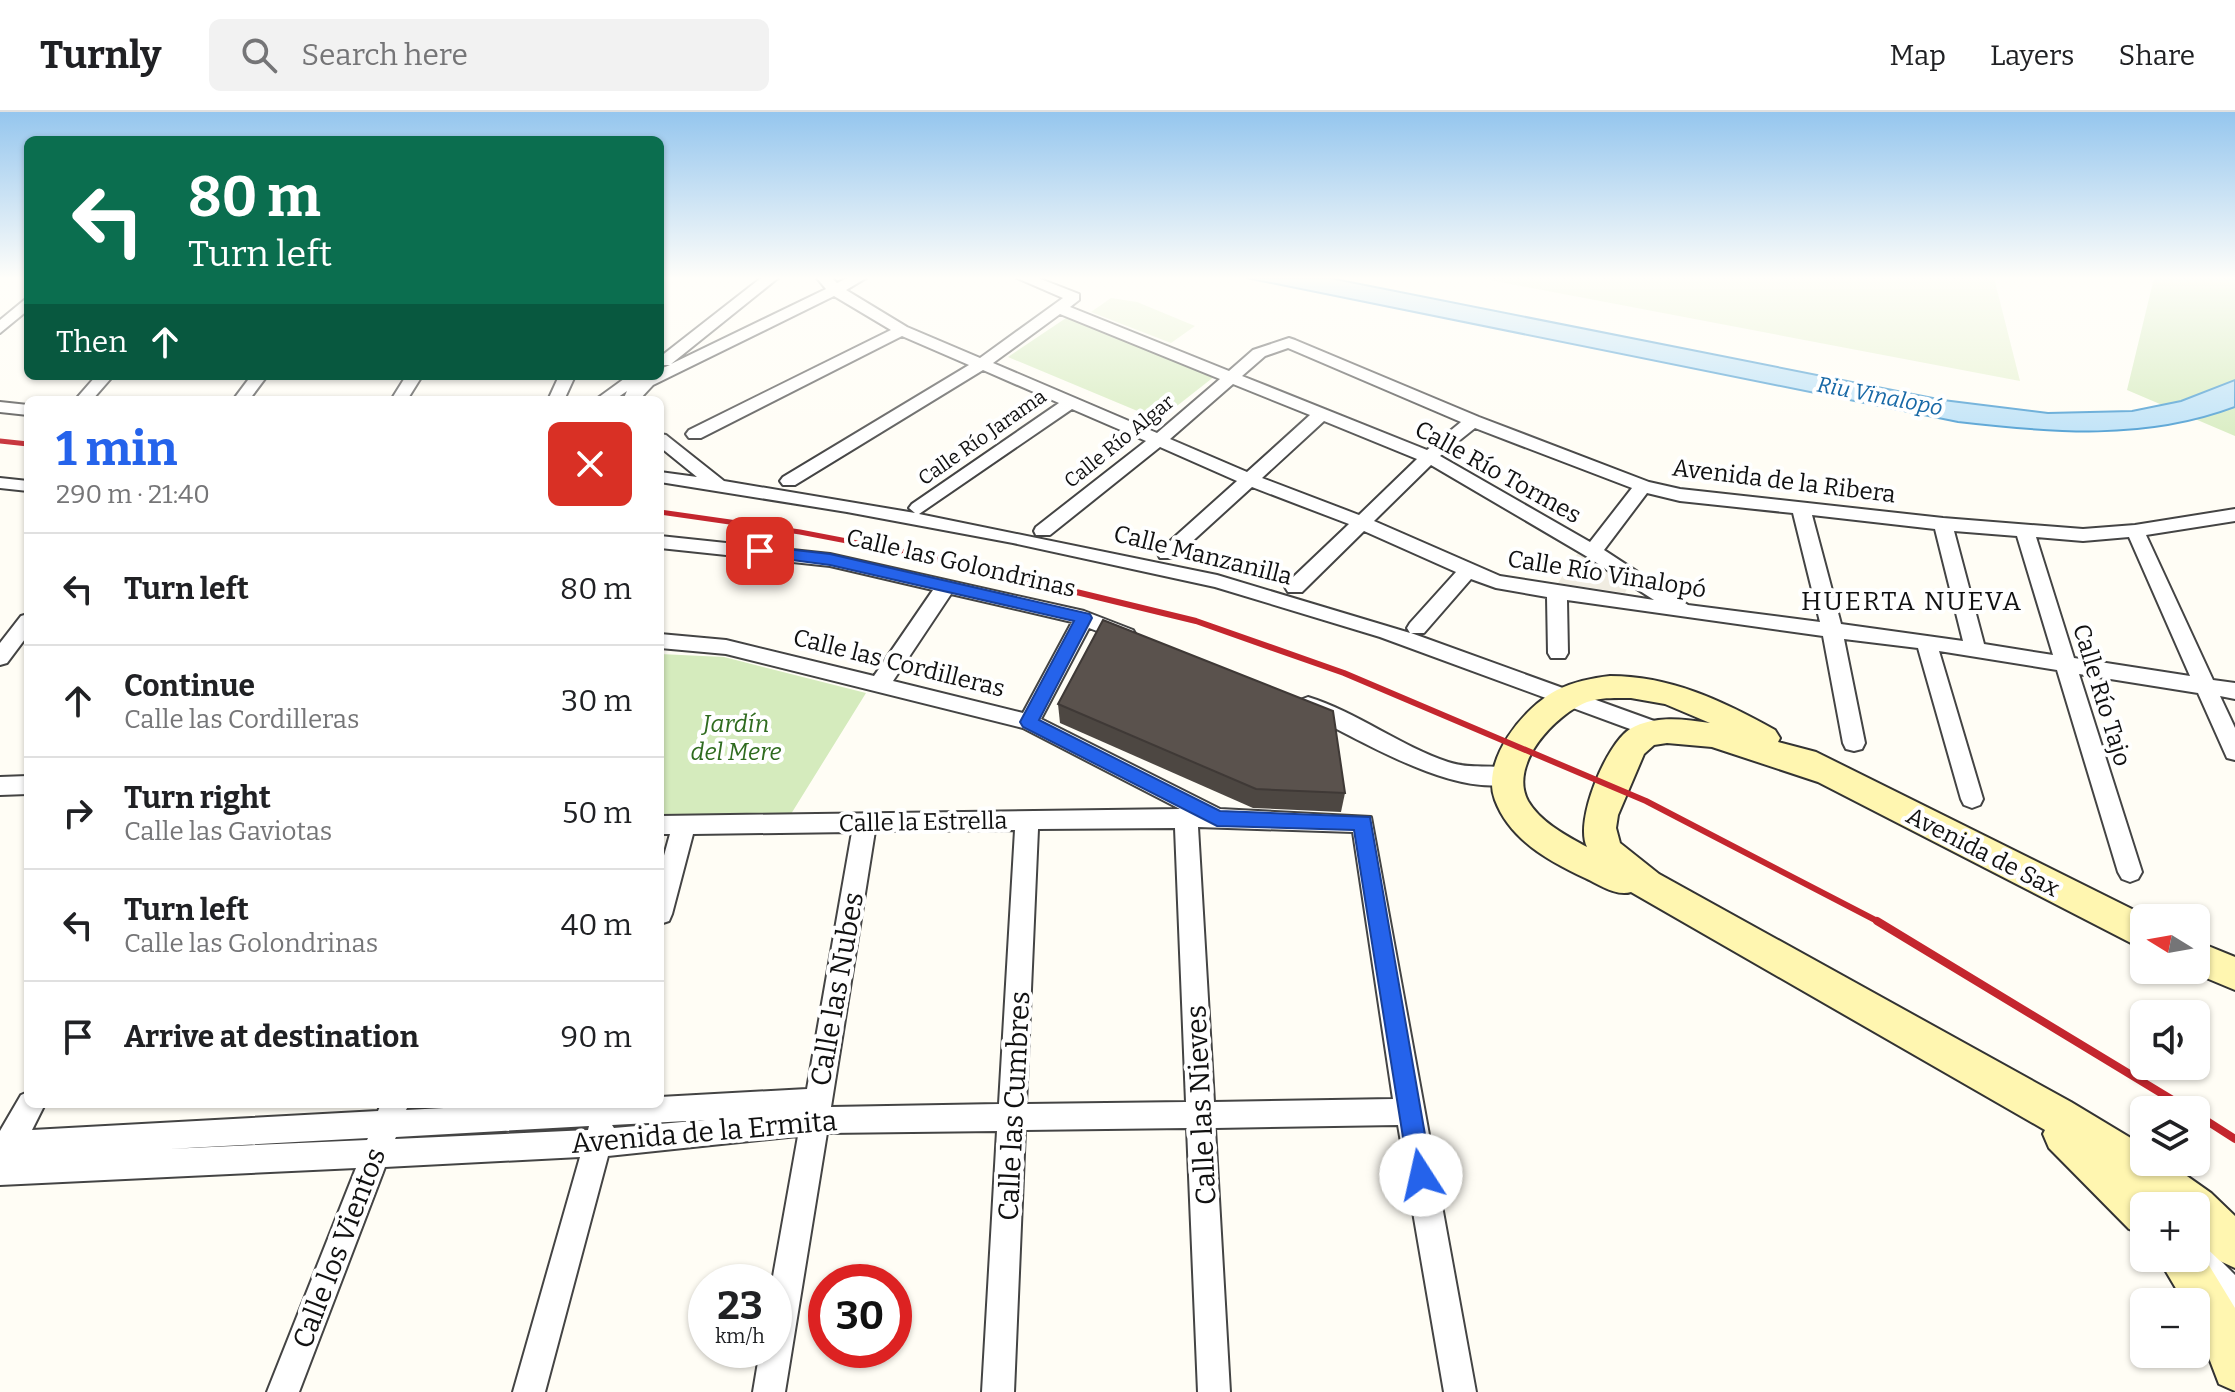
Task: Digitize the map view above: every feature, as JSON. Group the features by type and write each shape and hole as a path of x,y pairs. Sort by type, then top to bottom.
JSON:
{"street":[{"path":"664,362 698,338"},
{"path":"664,368 725,338"},
{"path":"695,434 887,338"},
{"name":"Calle Río Vinalopó","path":"920,338 1496,582 1687,612 1926,642 2235,691"},
{"path":"789,481 982,364 1018,338"},
{"name":"Calle Río Tormes","path":"1132,338 1429,457 1593,552 1687,612"},
{"name":"Avenida de la Ribera","path":"1259,353 1289,343 1473,421 1643,486 1731,503 2083,535 2135,531 2235,515"},
{"name":"Calle Río Algar","path":"1043,531 1159,440 1259,353"},
{"path":"87,396 101,380"},
{"path":"611,396 641,380"},
{"name":"Calle Río Jarama","path":"918,508 1072,402"},
{"path":"0,407 24,410"},
{"path":"1167,554 1323,413"},
{"path":"1295,587 1429,457 1473,421"},
{"name":"Calle Manzanilla","path":"664,442 718,484"},
{"name":"Calle Manzanilla","path":"664,477 718,484 1013,537 1217,581 1387,632 1569,696 1660,732"},
{"path":"0,483 24,486"},
{"path":"1593,552 1643,486"},
{"path":"1801,509 1832,629 1854,743"},
{"path":"1943,524 1976,651"},
{"path":"2135,531 2235,752"},
{"name":"Calle Río Tajo","path":"2025,532 2130,872"},
{"name":"Calle las Golondrinas","path":"664,542 830,560 1084,618 1141,640"},
{"path":"1417,628 1468,570"},
{"path":"879,685 946,586"},
{"path":"1557,593 1558,653"},
{"path":"1029,722 1084,618"},
{"path":"0,658 24,626"},
{"name":"Calle las Cordilleras","path":"664,641 726,647 1029,722 1217,818"},
{"path":"1926,642 1972,799"},
{"path":"1822,771 1726,717 1669,693 1611,686 1569,696 1537,719 1509,765 1507,776 1517,810 1528,824 1569,853 1686,908 2116,1150 2175,1192"},
{"path":"1283,695 1444,770 1474,776 1507,776"},
{"path":"1686,908 1608,855 1602,847 1599,830 1601,816 1624,757 1638,740 1660,732 1698,734 1749,745 1822,771"},
{"name":"Avenida de Sax","path":"1822,771 2130,925"},
{"path":"0,786 24,785"},
{"path":"1186,819 1363,823 1409,1112 1460,1392"},
{"name":"Calle la Estrella","path":"672,825 1186,819"},
{"name":"Calle las Nieves","path":"1186,819 1214,1392"},
{"name":"Calle las Cumbres","path":"998,1392 1027,821"},
{"name":"Calle las Nubes","path":"769,1392 865,823"},
{"path":"664,884 672,825"},
{"path":"2210,963 2235,974"},
{"path":"2001,1085 2077,1146 2130,1200"},
{"path":"3,1150 29,1108"},
{"path":"529,1392 607,1109"},
{"name":"Avenida de la Ermita","path":"3,1150 391,1114 607,1109 1014,1116 1409,1112"},
{"name":"Avenida de la Ermita","path":"0,1171 598,1143 776,1127 817,1111"},
{"name":"Calle los Vientos","path":"283,1392 391,1114"},
{"path":"2210,1218 2235,1246"},
{"path":"2189,1272 2230,1347 2235,1368"},
{"path":"2210,1272 2235,1296"}],"green space":[{"path":"1037,338 1117,338 1215,376 1159,420 1008,357"},
{"path":"1157,338 1178,338 1171,343"},
{"path":"1793,338 2009,338 2020,381"},
{"path":"2140,338 2235,338 2235,436 2127,390"},
{"name":"Jardín del Mere","path":"664,654 724,657 866,693 791,814 664,814"}],"shaded area":[{"path":"1580,550 1630,583 1625,593 1558,583"}],"water":[{"name":"Riu Vinalopó","path":"1541,338 1630,338 1943,400 2048,413 2132,411 2181,401 2235,380 2235,407 2167,425 2133,430 2063,431 1958,422"}],"building":[{"path":"1103,620 1333,711 1345,793 1256,789 1058,704"}],"railway":[{"path":"0,441 24,444"},
{"path":"664,513 800,532 938,558"},
{"path":"938,558 946,560"},
{"path":"938,558 1196,621 1344,673 1646,801 1881,923"},
{"path":"1877,921 2166,1096"},
{"path":"2210,1123 2235,1139"}],"district":[{"name":"HUERTA NUEVA","path":"1912,601"}],"route":[{"path":"760,551 830,560 1084,618 1029,722 1217,818 1363,823 1421,1175"}]}
